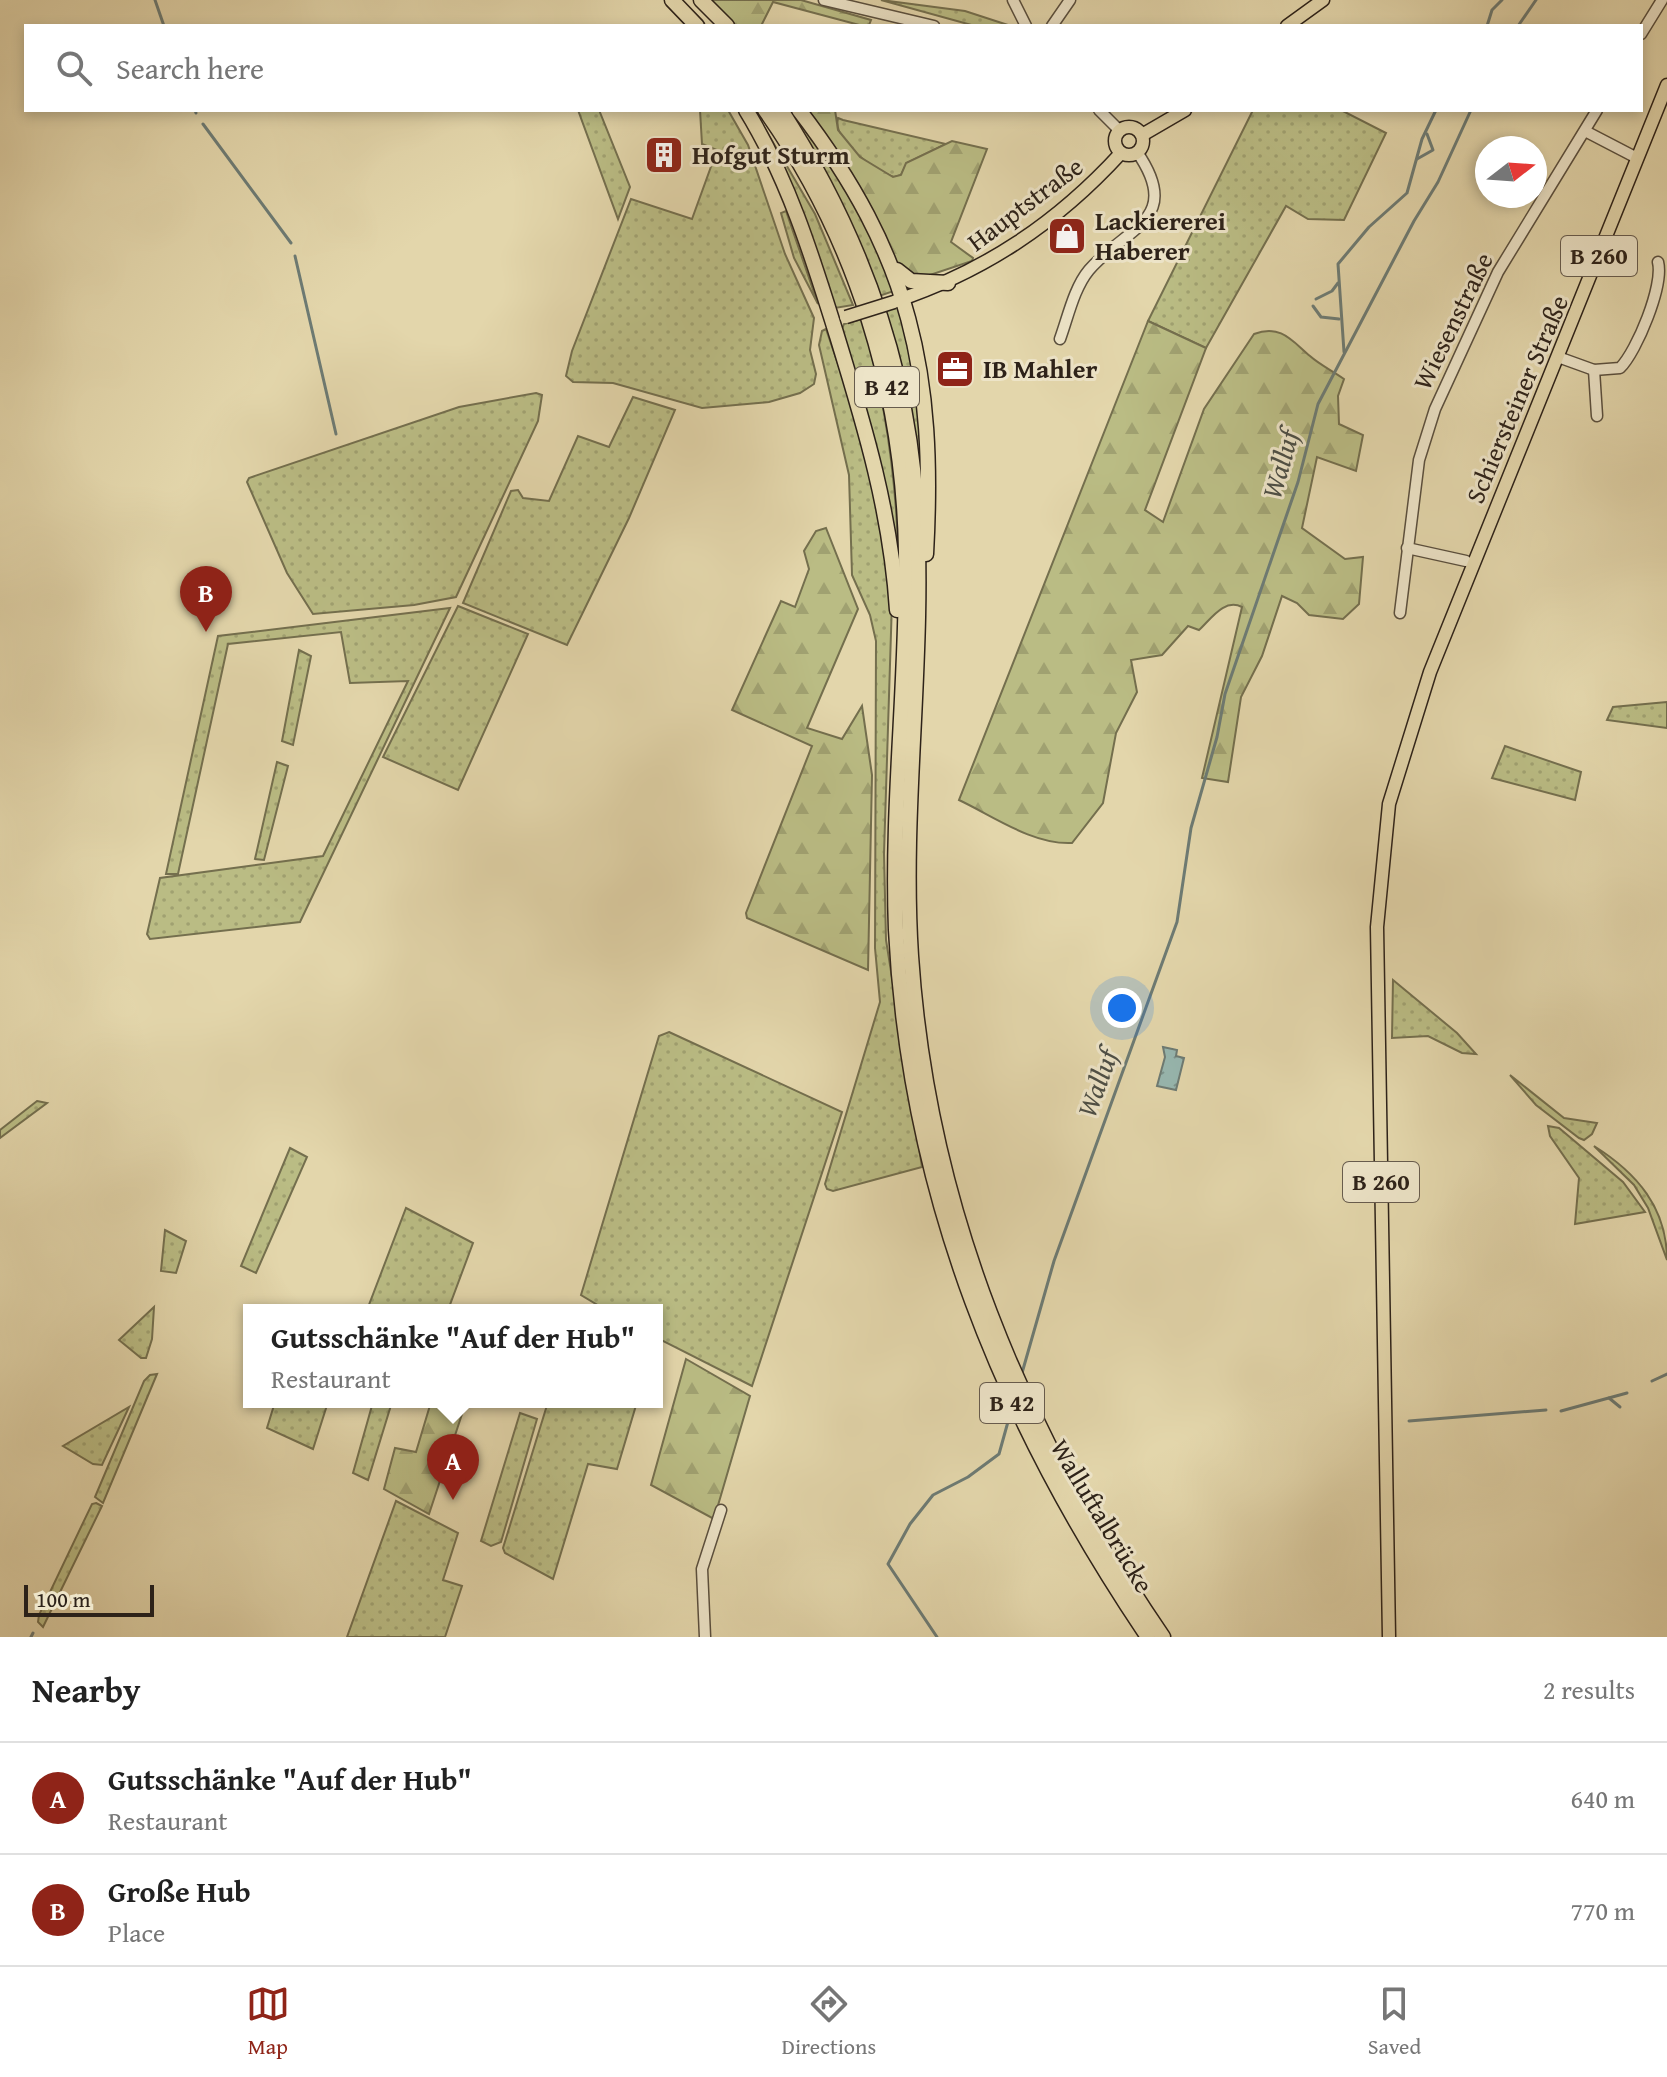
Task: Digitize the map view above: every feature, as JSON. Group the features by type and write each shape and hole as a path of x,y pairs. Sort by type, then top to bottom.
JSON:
{"highway":[{"path":"662,0 684,24"},
{"path":"672,0 695,24"},
{"path":"690,0 712,24"},
{"path":"701,0 725,24"},
{"path":"747,112 787,192 839,320 885,505 892,553 902,690"},
{"name":"B 42","path":"766,112 799,162 841,243 884,373 905,508 896,931 906,1034 933,1148"},
{"name":"B 42","path":"782,112 829,190 878,305 895,365 912,458 916,504 916,639 908,909 918,1030 933,1148"},
{"path":"800,112 846,176 892,263 899,300 922,369 927,445 925,577 916,639"},
{"path":"892,263 911,281 948,283"},
{"name":"Walluftalbrücke","path":"933,1148 958,1263 1014,1408 1068,1512 1153,1634"}],"main road":[{"path":"1290,24 1323,0"},
{"name":"Schiersteiner Straße","path":"1389,1637 1377,927 1385,829 1409,730 1472,563 1667,85"},
{"path":"1142,135 1182,112"},
{"path":"1134,128 1142,135 1142,145 1137,152 1121,153 1114,142 1119,130 1134,128"},
{"name":"Hauptstraße","path":"839,320 948,283 997,258 1088,186 1121,153"}],"street":[{"path":"824,0 926,24"},
{"path":"1013,0 1025,24"},
{"path":"1053,24 1070,0"},
{"path":"1643,31 1662,0"},
{"path":"1101,112 1119,130"},
{"name":"Wiesenstraße","path":"1400,613 1419,460 1435,409 1498,272 1596,112"},
{"path":"1585,131 1637,158"},
{"path":"1060,339 1085,276 1141,226 1154,207 1153,182 1137,152"},
{"path":"1558,357 1594,370 1613,372 1626,362 1659,283 1658,262"},
{"path":"1594,370 1597,416"},
{"path":"1407,548 1466,561"},
{"path":"705,1637 702,1569 721,1510"}],"green space":[{"path":"705,0 801,0 871,20 869,24 856,24 773,2 762,24 729,24"},
{"path":"881,0 965,11 1005,24 968,24"},
{"path":"579,112 600,112 630,187 618,219"},
{"path":"700,112 729,112 748,145 785,254 814,318 810,350 816,374 814,384 800,393 769,402 702,408 613,383 573,382 566,376 572,351 631,199 692,219 717,150 702,144"},
{"path":"755,112 815,214 853,305 835,308"},
{"path":"788,112 794,112 858,205 894,291 879,296"},
{"path":"804,112 835,112 838,130 860,157 893,177 901,175 906,163 952,141 987,149 951,242 973,258 972,261 924,277 901,271"},
{"path":"1252,112 1345,112 1386,133 1344,220 1308,219 1286,206 1206,348 1148,321"},
{"path":"838,118 946,144 907,163 901,175 894,177 856,154 841,136"},
{"path":"786,211 818,304 794,258 781,213"},
{"path":"898,307 918,378 923,535 884,311"},
{"path":"862,319 890,448 899,580 842,329 844,324"},
{"path":"1148,321 1206,348 1145,510 1163,522 1204,409 1254,334 1272,331 1285,336 1344,379 1338,396 1339,424 1363,435 1356,471 1317,457 1302,528 1345,559 1363,557 1359,604 1343,619 1309,615 1297,603 1282,596 1262,656 1241,697 1228,782 1202,778 1242,607 1224,607 1199,630 1188,626 1162,655 1131,660 1137,692 1116,733 1103,803 1072,843 1057,842 1028,834 959,800"},
{"path":"826,329 867,449 892,601 884,854 886,940 922,1167 833,1191 827,1189 825,1184 880,1002 875,948 876,641 870,615 852,575 849,475 819,345 822,331"},
{"path":"536,393 542,395 538,421 456,597 414,605 313,614 287,573 247,482 249,478 459,407"},
{"path":"633,397 675,410 629,518 567,645 463,603 511,491 518,490 523,498 549,501 578,436 609,447"},
{"path":"826,528 858,609 807,728 842,739 862,706 872,775 868,970 747,918 746,913 812,746 732,710 781,601 795,607 809,569 804,551 816,531"},
{"path":"458,606 528,634 458,790 383,757"},
{"path":"450,608 300,922 150,939 147,934 160,878 323,856 408,681 350,683 341,632 228,644 178,874 166,874 218,636"},
{"path":"299,650 311,656 293,745 282,741"},
{"path":"1667,702 1667,728 1607,720 1613,707"},
{"path":"1505,746 1581,772 1575,800 1492,778"},
{"path":"277,762 288,766 264,860 255,859"},
{"path":"1393,980 1457,1033 1476,1054 1462,1053 1428,1036 1392,1038"},
{"path":"669,1032 842,1112 752,1386 663,1341 663,1304 596,1304 581,1295 659,1036"},
{"path":"1510,1075 1564,1118 1597,1123 1592,1134 1584,1140 1579,1138 1536,1105"},
{"path":"37,1101 47,1103 0,1138 0,1130"},
{"path":"1548,1126 1559,1128 1623,1182 1645,1212 1575,1224 1579,1178 1550,1136"},
{"path":"1594,1146 1624,1168 1647,1194 1662,1224 1667,1260 1648,1208 1634,1185"},
{"path":"290,1148 307,1157 256,1273 241,1266"},
{"path":"406,1208 473,1243 450,1304 369,1304"},
{"path":"165,1230 186,1241 176,1273 161,1271"},
{"path":"154,1307 152,1339 146,1358 141,1358 119,1340"},
{"path":"686,1359 750,1396 714,1519 651,1485"},
{"path":"157,1374 103,1503 95,1497 144,1381 150,1375"},
{"path":"129,1407 102,1465 93,1464 63,1446"},
{"path":"273,1408 326,1408 313,1449 267,1428"},
{"path":"371,1408 390,1408 368,1480 353,1473"},
{"path":"429,1408 464,1408 429,1514 384,1489 395,1448 416,1452"},
{"path":"546,1408 635,1408 617,1469 588,1464 553,1579 505,1553 503,1548"},
{"path":"520,1413 537,1419 501,1542 491,1546 481,1541"},
{"path":"396,1501 458,1533 443,1580 462,1586 445,1637 347,1637"},
{"path":"92,1504 102,1506 43,1627 38,1622 39,1615"}],"water":[{"path":"1163,1047 1177,1050 1176,1056 1184,1058 1176,1090 1157,1086 1165,1057"}],"waterway":[{"path":"155,0 163,24"},
{"name":"Walluf","path":"1488,24 1492,10 1502,0"},
{"name":"Walluf","path":"1519,24 1536,0"},
{"name":"Walluf","path":"1344,352 1338,264 1369,227 1407,193 1422,139 1435,112"},
{"name":"Walluf","path":"1022,1373 1054,1261 1177,922 1191,828 1217,737 1225,694 1298,482 1318,404 1414,221 1438,182 1470,112"},
{"path":"203,124 291,243"},
{"name":"Walluf","path":"1417,159 1433,150 1427,134"},
{"path":"295,256 336,434"},
{"name":"Walluf","path":"1316,299 1332,291 1338,283"},
{"name":"Walluf","path":"1313,306 1321,317 1339,319"},
{"path":"1652,1381 1667,1374"},
{"path":"1561,1411 1627,1393"},
{"path":"1609,1398 1620,1407"},
{"path":"1409,1421 1546,1410"},
{"name":"Walluf","path":"937,1637 888,1564 910,1524 933,1495 968,1477 999,1454 1011,1411"},
{"path":"31,1637 33,1633"}],"place":[{"name":"Hofgut Sturm","path":"664,155"},
{"name":"Lackiererei Haberer","path":"1067,236"},
{"name":"IB Mahler","path":"955,369"},
{"name":"Große Hub","path":"206,632"},
{"name":"Gutsschänke \"Auf der Hub\"","path":"453,1500"}]}
